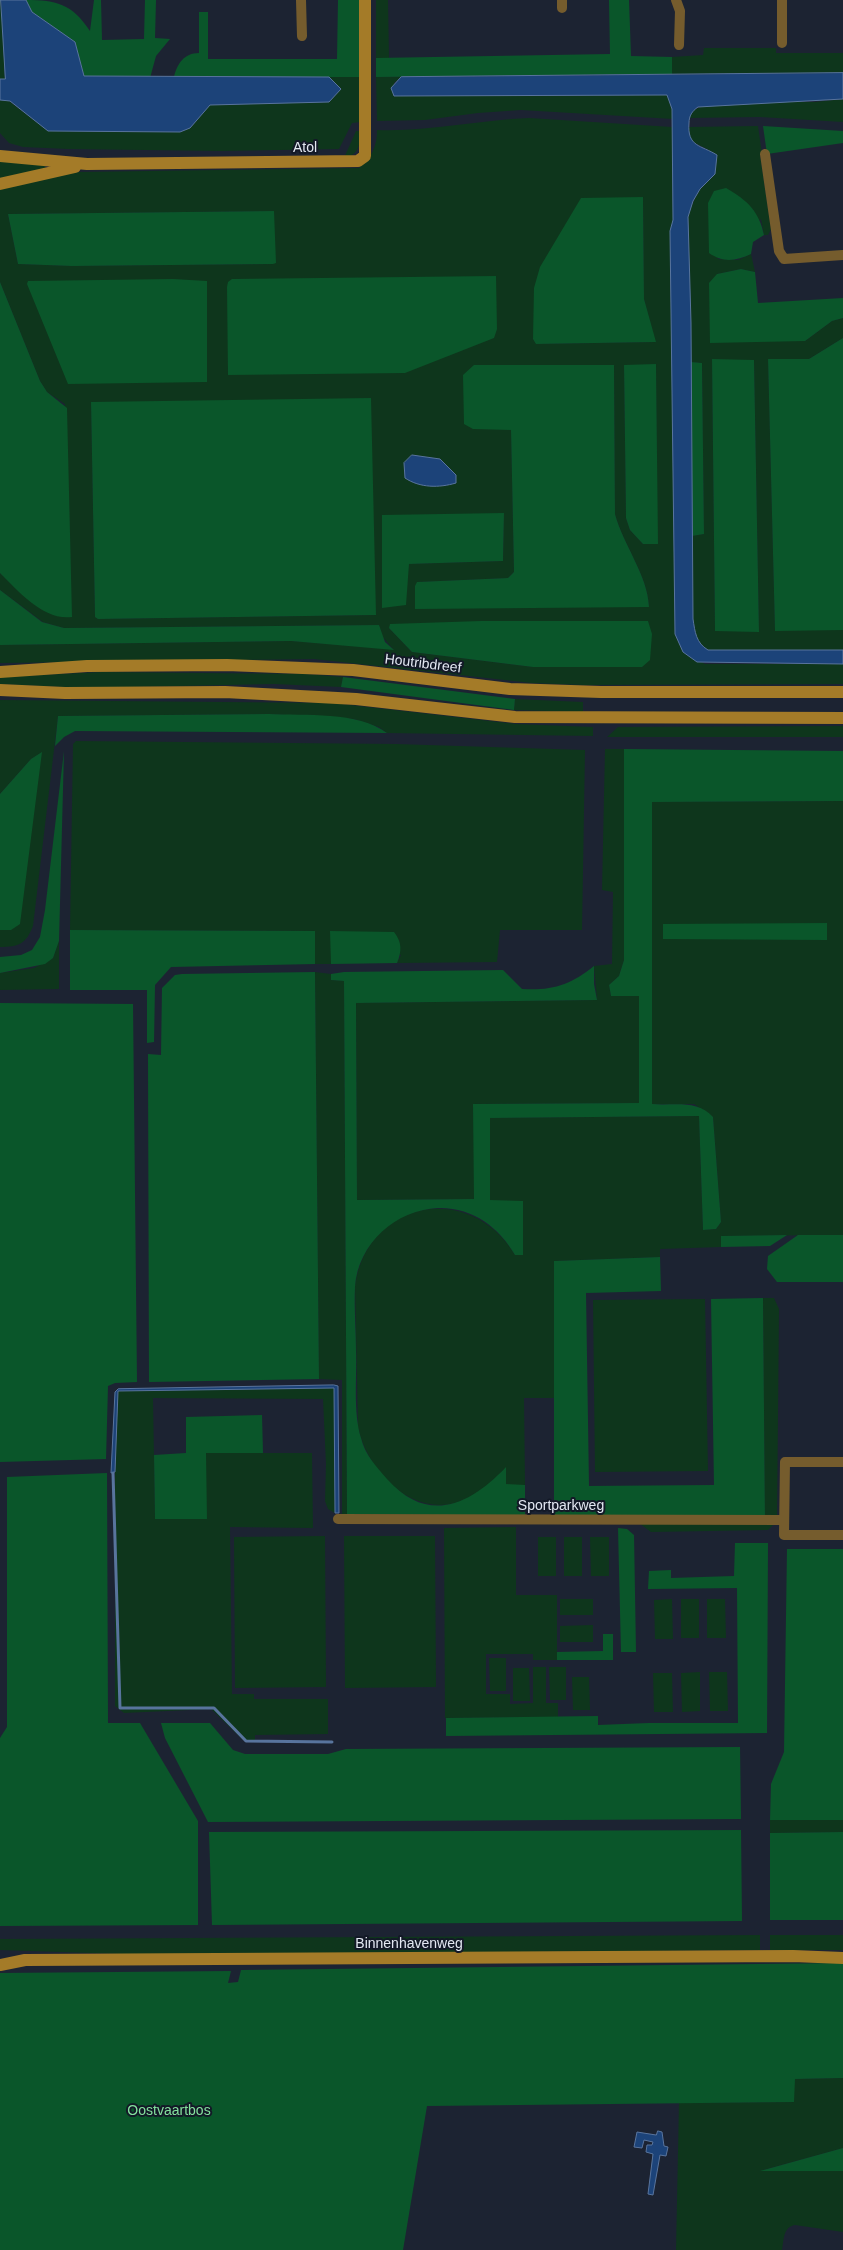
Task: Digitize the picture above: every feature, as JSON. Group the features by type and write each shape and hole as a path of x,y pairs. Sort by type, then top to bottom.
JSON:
{"main road":[{"name":"Atol","path":"0,156 88,164 358,161 365,156 366,0"},
{"name":"Atol","path":"0,184 88,164"},
{"name":"Houtribdreef","path":"2,671 87,666 227,665 352,670 510,689 601,692 843,692"},
{"path":"2,691 82,694 225,692 356,699 515,716 843,718"},
{"name":"Binnenhavenweg","path":"0,1956 25,1960 792,1956 843,1954"},
{"name":"Binnenhavenweg","path":"792,1956 843,1958"},
{"name":"Binnenhavenweg","path":"0,1965 25,1960"}],"street":[{"path":"301,0 302,36"},
{"path":"676,0 680,11 679,45"},
{"path":"782,0 782,43"},
{"path":"765,154 779,251 784,259 843,255"},
{"path":"843,1462 784,1462 784,1535 843,1535"},
{"name":"Sportparkweg","path":"338,1519 784,1520"}],"green space":[{"path":"1,0 5,79 0,79"},
{"path":"26,0 47,1 63,5 77,15 90,31 94,0 101,0 102,40 144,39 145,0 156,0 155,38 170,39 156,56 150,78 84,76 75,42 32,12"},
{"path":"338,0 359,0 359,77 174,77 177,68 185,57 199,53 199,12 208,12 208,59 337,59"},
{"path":"376,0 388,0 389,58 376,58"},
{"path":"609,0 629,0 631,56 672,57 672,74 376,77 376,58 610,54"},
{"path":"704,48 776,48 776,53 843,53 843,73 672,74 672,57 703,55"},
{"path":"329,77 359,77 361,122 352,123 339,149 221,151 23,147 9,143 0,133 0,100 9,101 48,131 180,132 190,128 210,105 328,102 341,89"},
{"path":"376,77 401,77 394,83 394,96 667,95 673,119 521,110 425,120 377,121"},
{"path":"843,99 843,122 760,117 689,118 694,110 703,106 755,102 815,102"},
{"path":"529,118 672,127 673,220 670,231 675,634 683,652 705,664 843,664 843,684 584,685 532,683 314,659 0,663 0,645 291,641 393,649 382,636 379,625 64,628 43,622 0,590 0,573 38,607 65,404 47,392 40,381 0,282 0,189 57,174 79,172 359,168 373,151 377,130 415,129","holes":["643,197 644,299 655,342 537,344 533,339","274,211 273,264 72,266 18,264 8,214","614,365 615,514 640,572 648,595 649,607 418,582 508,578 514,572 511,429 473,429","624,365 656,365 657,544 643,544 630,530 626,518","91,402 376,615 98,619 95,617","504,513 503,561 409,564","389,628 533,667 412,652"]},
{"path":"758,126 762,154 760,155 771,229 768,235 764,235 761,219 717,259 738,260 751,254 755,272 741,269 717,274 805,341 832,321 843,318 843,338 809,359 768,359 775,630 843,630 843,650 708,650 699,643 694,629 691,604 692,536 704,534 702,363 691,362 688,217 698,193 715,174 709,150 693,142 687,132 689,127","holes":["712,360 754,360 759,631 715,630"]},
{"path":"763,126 843,131 843,143 767,154"},
{"path":"356,131 361,131 358,149 349,157 344,158"},
{"path":"0,161 45,165 45,168 0,180"},
{"path":"726,188 751,207 759,219 764,235 753,242 751,254 730,260 724,260 709,253 708,203 714,191"},
{"path":"643,197 644,299 656,342 536,344 533,339 534,288 540,267 581,198"},
{"path":"274,211 276,263 273,264 72,266 18,264 8,214"},
{"path":"741,269 755,272 758,303 843,298 843,318 832,321 805,341 710,343 709,283 717,274"},
{"path":"496,276 497,329 494,338 405,373 228,375 227,287 228,282 232,279"},
{"path":"173,279 207,281 207,382 68,384 27,284 28,281"},
{"path":"0,282 40,381 47,392 67,408 72,617 62,617 42,610 23,596 0,573"},
{"path":"843,338 843,630 775,631 768,359 809,359"},
{"path":"712,359 754,360 759,632 715,631"},
{"path":"691,362 702,363 704,534 692,536"},
{"path":"656,364 658,544 643,544 630,530 626,518 624,365"},
{"path":"474,365 614,365 615,514 640,572 648,595 649,607 415,609 415,586 417,582 508,578 514,572 511,430 473,429 464,424 463,375"},
{"path":"371,398 376,615 98,619 95,617 91,402"},
{"path":"504,513 503,561 409,564 406,605 382,608 382,515"},
{"path":"0,590 42,622 64,628 379,625 385,642 394,650 291,641 0,645"},
{"path":"481,621 648,621 652,634 650,660 642,667 533,667 412,652 389,628 390,624"},
{"path":"102,672 305,674 343,677 341,687 274,684 84,688 0,684 0,677"},
{"path":"343,677 515,699 514,710 341,687"},
{"path":"515,699 583,702 583,712 514,710"},
{"path":"0,700 333,703 516,724 593,727 593,736 387,733 379,727 354,719 269,714 58,716 33,926 28,937 21,943 0,947 0,930 11,930 41,753 31,759 0,794"},
{"path":"269,714 346,718 375,726 387,733 75,731 64,737 55,746 58,716"},
{"path":"843,726 843,737 607,737 618,727"},
{"path":"76,741 396,744 585,750 582,930 500,930 497,962 397,963 401,955 331,931 331,964 315,964 315,931 70,930 73,744"},
{"path":"605,749 624,749 624,960 619,976 609,985 611,996 639,996 639,1103 474,1104 475,1199 357,1200 356,1003 597,1000 594,966 612,964 613,892 602,890"},
{"path":"624,749 843,751 843,801 652,802 652,1104 685,1104 707,1111 713,1117 721,1222 716,1229 703,1230 699,1116 490,1118 490,1200 523,1201 523,1255 515,1255 501,1236 483,1221 462,1211 450,1209 422,1210 394,1222 382,1232 363,1256 355,1287 357,1417 361,1438 368,1455 387,1479 402,1493 418,1502 448,1505 463,1500 478,1491 506,1467 506,1484 525,1485 525,1516 347,1514 344,981 331,980 331,974 344,972 503,970 522,989 542,989 569,982 594,966 594,984 597,1000 356,1003 357,1200 474,1199 473,1104 639,1103 639,996 611,996 609,985 619,976 624,960"},
{"path":"64,751 59,941 53,958 45,964 0,973 0,957 21,955 32,950 40,937 45,910"},
{"path":"42,752 20,924 11,930 0,930 0,794 31,759"},
{"path":"843,801 843,1235 722,1236 721,1247 660,1249 660,1257 554,1261 554,1398 524,1398 525,1485 506,1485 506,1468 478,1493 467,1499 448,1504 430,1504 413,1499 397,1489 383,1476 372,1461 363,1445 358,1427 355,1286 364,1257 379,1234 399,1218 423,1210 448,1209 473,1216 496,1232 515,1255 523,1255 523,1201 490,1201 489,1118 699,1116 703,1230 716,1229 721,1222 713,1117 694,1104 652,1104 652,802"},
{"path":"827,923 827,940 663,939 663,924"},
{"path":"70,930 315,931 315,964 171,967 155,985 154,1042 147,1043 147,990 70,990"},
{"path":"330,931 394,932 399,939 400,947 397,963 331,964"},
{"path":"59,941 59,989 0,990 0,973 34,968 53,958"},
{"path":"315,972 331,974 331,980 344,981 347,1514 342,1514 342,1380 319,1379"},
{"path":"315,972 319,1379 149,1382 148,1054 161,1055 162,988 175,975 182,974"},
{"path":"0,1003 133,1004 137,1382 115,1383 108,1386 106,1459 0,1462"},
{"path":"787,1235 770,1246 721,1247 721,1236"},
{"path":"798,1235 843,1235 843,1282 777,1282 767,1269 768,1256"},
{"path":"660,1257 661,1291 586,1293 589,1486 714,1485 711,1299 763,1298 765,1521 554,1516 554,1261"},
{"path":"763,1298 774,1298 779,1309 777,1521 768,1530 651,1532 639,1523 765,1521"},
{"path":"705,1299 708,1471 595,1472 593,1300"},
{"path":"334,1388 335,1513 328,1509 325,1501 326,1464 323,1399 153,1398 155,1519 206,1453 312,1453 313,1528 230,1527 232,1694 254,1694 254,1699 328,1699 328,1734 255,1735 255,1741 243,1740 211,1709 124,1713 115,1706 115,1472 118,1391"},
{"path":"262,1415 263,1453 206,1453 207,1519 155,1519 154,1455 186,1453 186,1417"},
{"path":"107,1473 108,1723 140,1723 198,1821 198,1925 0,1926 0,1738 7,1727 7,1477"},
{"path":"516,1527 516,1595 557,1595 557,1660 533,1660 533,1654 486,1654 486,1694 510,1694 510,1704 533,1703 533,1667 546,1667 546,1703 558,1703 558,1717 445,1718 444,1528"},
{"path":"618,1528 627,1529 634,1535 636,1652 621,1652"},
{"path":"325,1536 326,1687 235,1688 234,1537"},
{"path":"344,1536 435,1536 436,1687 345,1688"},
{"path":"538,1537 556,1537 556,1576 538,1576"},
{"path":"564,1537 582,1537 582,1576 564,1576"},
{"path":"590,1537 609,1537 609,1576 591,1576"},
{"path":"735,1543 768,1543 767,1733 446,1736 446,1718 598,1716 598,1725 738,1723 737,1588 648,1589 649,1571 671,1570 671,1578 734,1576"},
{"path":"787,1549 843,1549 843,1820 770,1820 771,1784 784,1752"},
{"path":"560,1599 593,1599 593,1615 560,1615"},
{"path":"672,1599 673,1639 655,1639 654,1600"},
{"path":"681,1599 699,1599 699,1638 681,1638"},
{"path":"707,1599 725,1599 726,1638 707,1638"},
{"path":"593,1625 593,1642 560,1642 560,1626"},
{"path":"603,1634 613,1634 613,1660 557,1660 557,1652 603,1651"},
{"path":"489,1658 506,1658 506,1691 490,1691"},
{"path":"549,1667 566,1667 566,1700 550,1700"},
{"path":"513,1668 529,1668 530,1701 513,1701"},
{"path":"700,1672 700,1711 682,1712 681,1673"},
{"path":"709,1672 727,1672 728,1711 710,1711"},
{"path":"653,1673 672,1673 673,1712 654,1712"},
{"path":"572,1677 589,1677 590,1710 573,1710"},
{"path":"161,1723 210,1723 233,1750 245,1754 328,1754 346,1749 740,1747 741,1819 208,1822 165,1738"},
{"path":"770,1820 843,1820 843,1832 770,1833"},
{"path":"741,1830 742,1921 212,1925 209,1832"},
{"path":"843,1832 843,1920 770,1920 770,1833"},
{"path":"760,1935 760,1950 153,1955 0,1950 0,1939"},
{"path":"770,1935 843,1935 843,1950 770,1950"},
{"name":"Oostvaartbos","path":"843,1963 843,2078 795,2079 794,2102 427,2106 403,2250 0,2250 0,1973 231,1971 228,1983 238,1982 241,1970"},
{"path":"843,2078 843,2148 763,2170 843,2171 843,2232 795,2225 786,2231 782,2250 676,2250 679,2103 794,2102 794,2079"},
{"path":"843,2148 843,2171 760,2171"}],"water":[{"path":"1,0 26,0 32,12 75,42 84,76 329,77 341,89 329,102 210,105 190,128 180,132 48,131 10,101 0,100 0,79 5,79"},
{"path":"843,73 843,99 698,107 694,110 689,120 690,137 696,144 717,155 715,174 700,189 693,201 688,217 691,323 693,619 697,637 708,650 843,650 843,664 697,662 683,652 675,634 670,231 673,220 672,109 667,95 394,96 391,88 401,77"},
{"path":"412,455 440,459 456,475 456,483 430,486 417,484 405,478 404,463"},
{"path":"338,1386 339,1513 335,1513 334,1388 118,1391 115,1472 111,1473 115,1392 118,1389"},
{"path":"658,2131 662,2132 664,2146 668,2147 666,2156 660,2155 653,2195 648,2194 653,2154 646,2152 647,2145 652,2145 653,2142 644,2140 642,2148 634,2147 637,2132 656,2135"}],"waterway":[{"path":"113,1473 120,1708 214,1708 246,1741 332,1742"}]}
